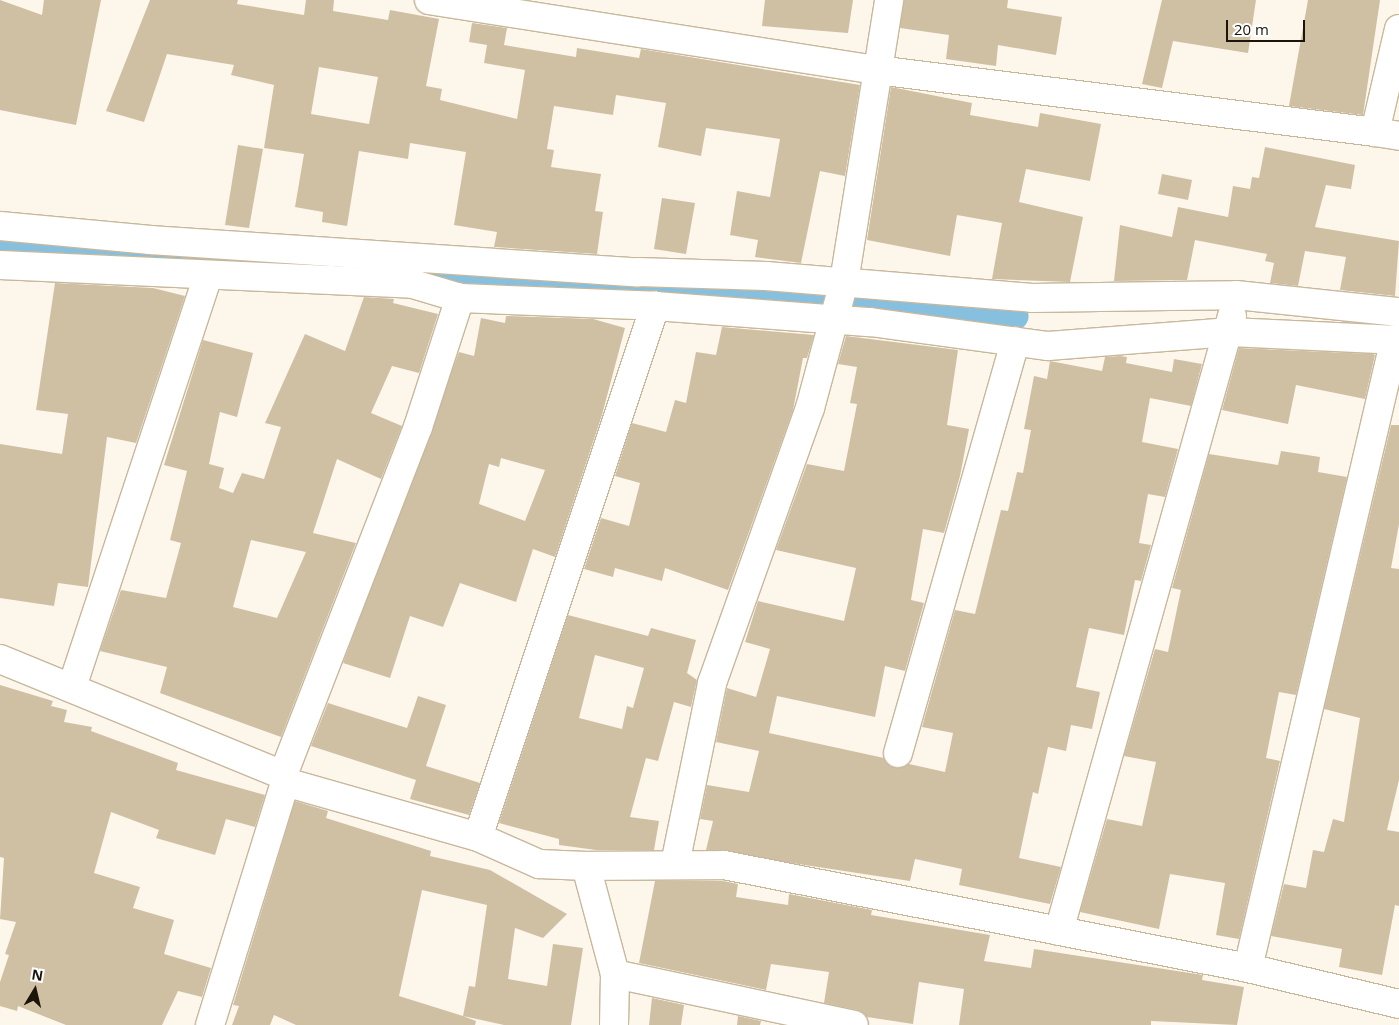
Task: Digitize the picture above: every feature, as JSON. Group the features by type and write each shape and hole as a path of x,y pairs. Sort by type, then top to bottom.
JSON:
{"street":[{"path":"429,0 877,70 1387,134 1399,29"},
{"path":"675,864 712,683 810,408 844,282 889,0"},
{"path":"0,226 538,266 844,282 1032,298 1236,295 1399,312"},
{"path":"0,264 208,276 413,284 460,298 654,306 833,322 870,322 1048,346 1230,332 1397,339 1248,968"},
{"path":"72,688 208,276"},
{"path":"1059,931 1230,332 1236,295"},
{"path":"210,1025 284,779 418,426 460,298"},
{"path":"478,837 654,306"},
{"path":"898,753 1015,342"},
{"path":"0,659 284,779 478,837 539,864 586,866 724,864 1248,968 1399,1004"},
{"path":"586,866 615,974 614,1025"},
{"path":"615,974 854,1025"}],"building":[{"path":"0,0 42,15 44,0 101,0 76,125 0,110"},
{"path":"150,0 238,0 237,4 304,15 306,0 334,0 333,11 388,20 390,10 439,19 426,86 442,89 440,100 517,119 525,70 484,63 487,45 469,42 472,23 507,28 504,45 576,57 577,48 639,58 641,49 860,85 845,176 820,171 801,263 755,257 758,240 730,235 737,191 770,197 780,139 706,128 701,156 658,147 666,103 616,95 613,115 554,106 547,149 554,150 551,167 601,174 595,211 603,212 597,254 494,247 497,232 454,225 466,152 410,143 408,159 359,151 347,226 322,222 323,212 295,207 304,154 264,148 274,85 231,75 234,65 167,54 144,122 106,111","holes":["319,67 378,77 369,124 311,114"]},
{"path":"765,0 853,0 848,33 762,26"},
{"path":"904,0 1008,0 1007,8 1062,17 1056,55 998,45 996,66 946,59 949,35 900,28"},
{"path":"1162,0 1256,0 1248,53 1173,41 1162,88 1142,84"},
{"path":"1308,0 1380,0 1363,115 1289,106"},
{"path":"891,87 972,103 970,115 1038,127 1040,113 1101,124 1090,181 1026,169 1019,202 1083,217 1070,282 992,279 1002,223 957,215 950,256 867,240"},
{"path":"238,145 263,149 249,228 225,225"},
{"path":"1265,147 1355,165 1351,189 1326,185 1315,227 1399,241 1395,296 1340,290 1346,257 1305,251 1298,286 1270,283 1274,263 1265,261 1267,254 1195,240 1187,280 1114,281 1120,225 1172,237 1178,207 1228,217 1233,186 1250,189 1252,177 1259,178"},
{"path":"1162,174 1192,180 1188,200 1158,194"},
{"path":"662,198 695,203 686,254 654,249"},
{"path":"55,283 153,288 185,296 136,443 107,437 88,587 58,583 54,606 0,598 0,444 62,454 68,414 36,410"},
{"path":"364,297 394,299 393,303 438,314 419,373 392,366 371,413 402,426 381,479 337,459 313,533 356,543 281,737 160,693 167,667 100,651 121,590 166,598 181,543 170,540 187,471 164,465 203,340 253,353 237,417 220,412 209,464 224,468 219,488 233,493 242,473 264,479 281,427 265,423 305,334 345,351","holes":["251,540 306,552 277,618 233,607"]},
{"path":"506,316 593,319 625,328 602,415 555,557 533,549 516,602 460,583 443,627 410,616 390,678 343,663 459,352 474,356 481,318 505,323","holes":["501,458 545,470 525,521 479,504 489,464 499,467"]},
{"path":"722,327 814,335 807,358 803,358 793,410 728,590 665,568 662,581 615,568 613,577 584,569 601,518 629,526 640,483 615,476 632,423 666,432 675,400 686,403 696,352 716,355"},
{"path":"846,336 958,350 947,425 969,429 960,476 944,533 923,529 911,600 924,603 905,671 885,666 875,717 777,696 769,733 884,758 894,768 909,764 945,772 953,733 922,727 955,610 975,614 1001,510 1008,511 1017,472 1023,473 1031,430 1024,429 1034,376 1047,379 1050,361 1102,371 1105,357 1127,357 1126,363 1172,372 1174,359 1202,364 1191,406 1150,398 1142,442 1178,449 1165,497 1148,494 1139,543 1151,545 1141,581 1135,580 1124,635 1089,628 1076,687 1100,692 1092,729 1071,725 1066,751 1048,747 1038,794 1033,792 1019,858 1061,867 1050,904 959,885 962,869 915,859 910,881 706,850 713,821 700,819 707,785 749,792 759,751 716,742 727,688 756,697 770,649 745,642 758,601 844,621 856,568 776,550 807,464 844,471 857,404 850,403 857,367 838,364"},
{"path":"1239,348 1375,355 1365,399 1296,385 1288,424 1222,410"},
{"path":"1391,425 1399,425 1399,524 1391,568 1399,569 1399,780 1387,830 1399,832 1399,906 1395,905 1382,975 1339,967 1342,949 1271,936 1284,884 1306,888 1313,850 1324,852 1333,819 1344,822 1360,718 1324,709"},
{"path":"1281,451 1320,457 1318,472 1347,477 1296,695 1279,692 1266,758 1280,761 1239,939 1216,935 1225,883 1170,874 1159,929 1080,912 1107,819 1142,826 1156,762 1124,756 1155,649 1168,652 1181,590 1172,588 1209,454 1278,465"},
{"path":"568,615 648,636 651,628 696,640 687,673 697,680 691,707 674,702 658,761 646,758 630,817 659,821 654,850 596,850 559,845 559,839 499,823","holes":["595,655 644,668 633,708 627,706 622,729 579,718"]},
{"path":"0,685 53,701 51,706 67,710 64,722 92,727 91,731 178,763 176,770 265,795 255,827 226,819 215,855 156,838 159,830 111,812 94,873 140,887 133,908 174,920 164,954 211,968 202,997 178,991 162,1025 66,1025 18,1006 17,1011 0,1006 0,982 9,955 5,954 16,922 0,919 4,858 0,857"},
{"path":"418,696 446,705 426,766 480,783 469,815 410,799 416,780 311,746 328,703 407,728"},
{"path":"295,801 328,811 326,818 431,851 430,856 490,870 567,914 543,938 515,928 508,979 547,986 553,944 583,948 571,1025 504,1025 463,1016 476,1021 475,1025 296,1025 274,1015 270,1025 232,1025 239,1006 233,1005","holes":["422,890 487,905 475,987 469,986 463,1016 399,996"]},
{"path":"655,881 723,881 738,884 736,897 788,905 789,894 872,910 871,915 990,935 984,961 1031,968 1034,949 1203,975 1202,980 1244,987 1237,1025 1151,1021 1151,1025 959,1025 964,989 919,982 913,1024 867,1017 857,1010 824,1003 829,972 771,964 766,990 639,963"},
{"path":"652,998 684,1005 681,1025 649,1025"},
{"path":"738,1016 761,1021 760,1025 737,1025"}],"waterway":[{"path":"0,251 363,270"},
{"path":"403,274 1015,316"}]}
